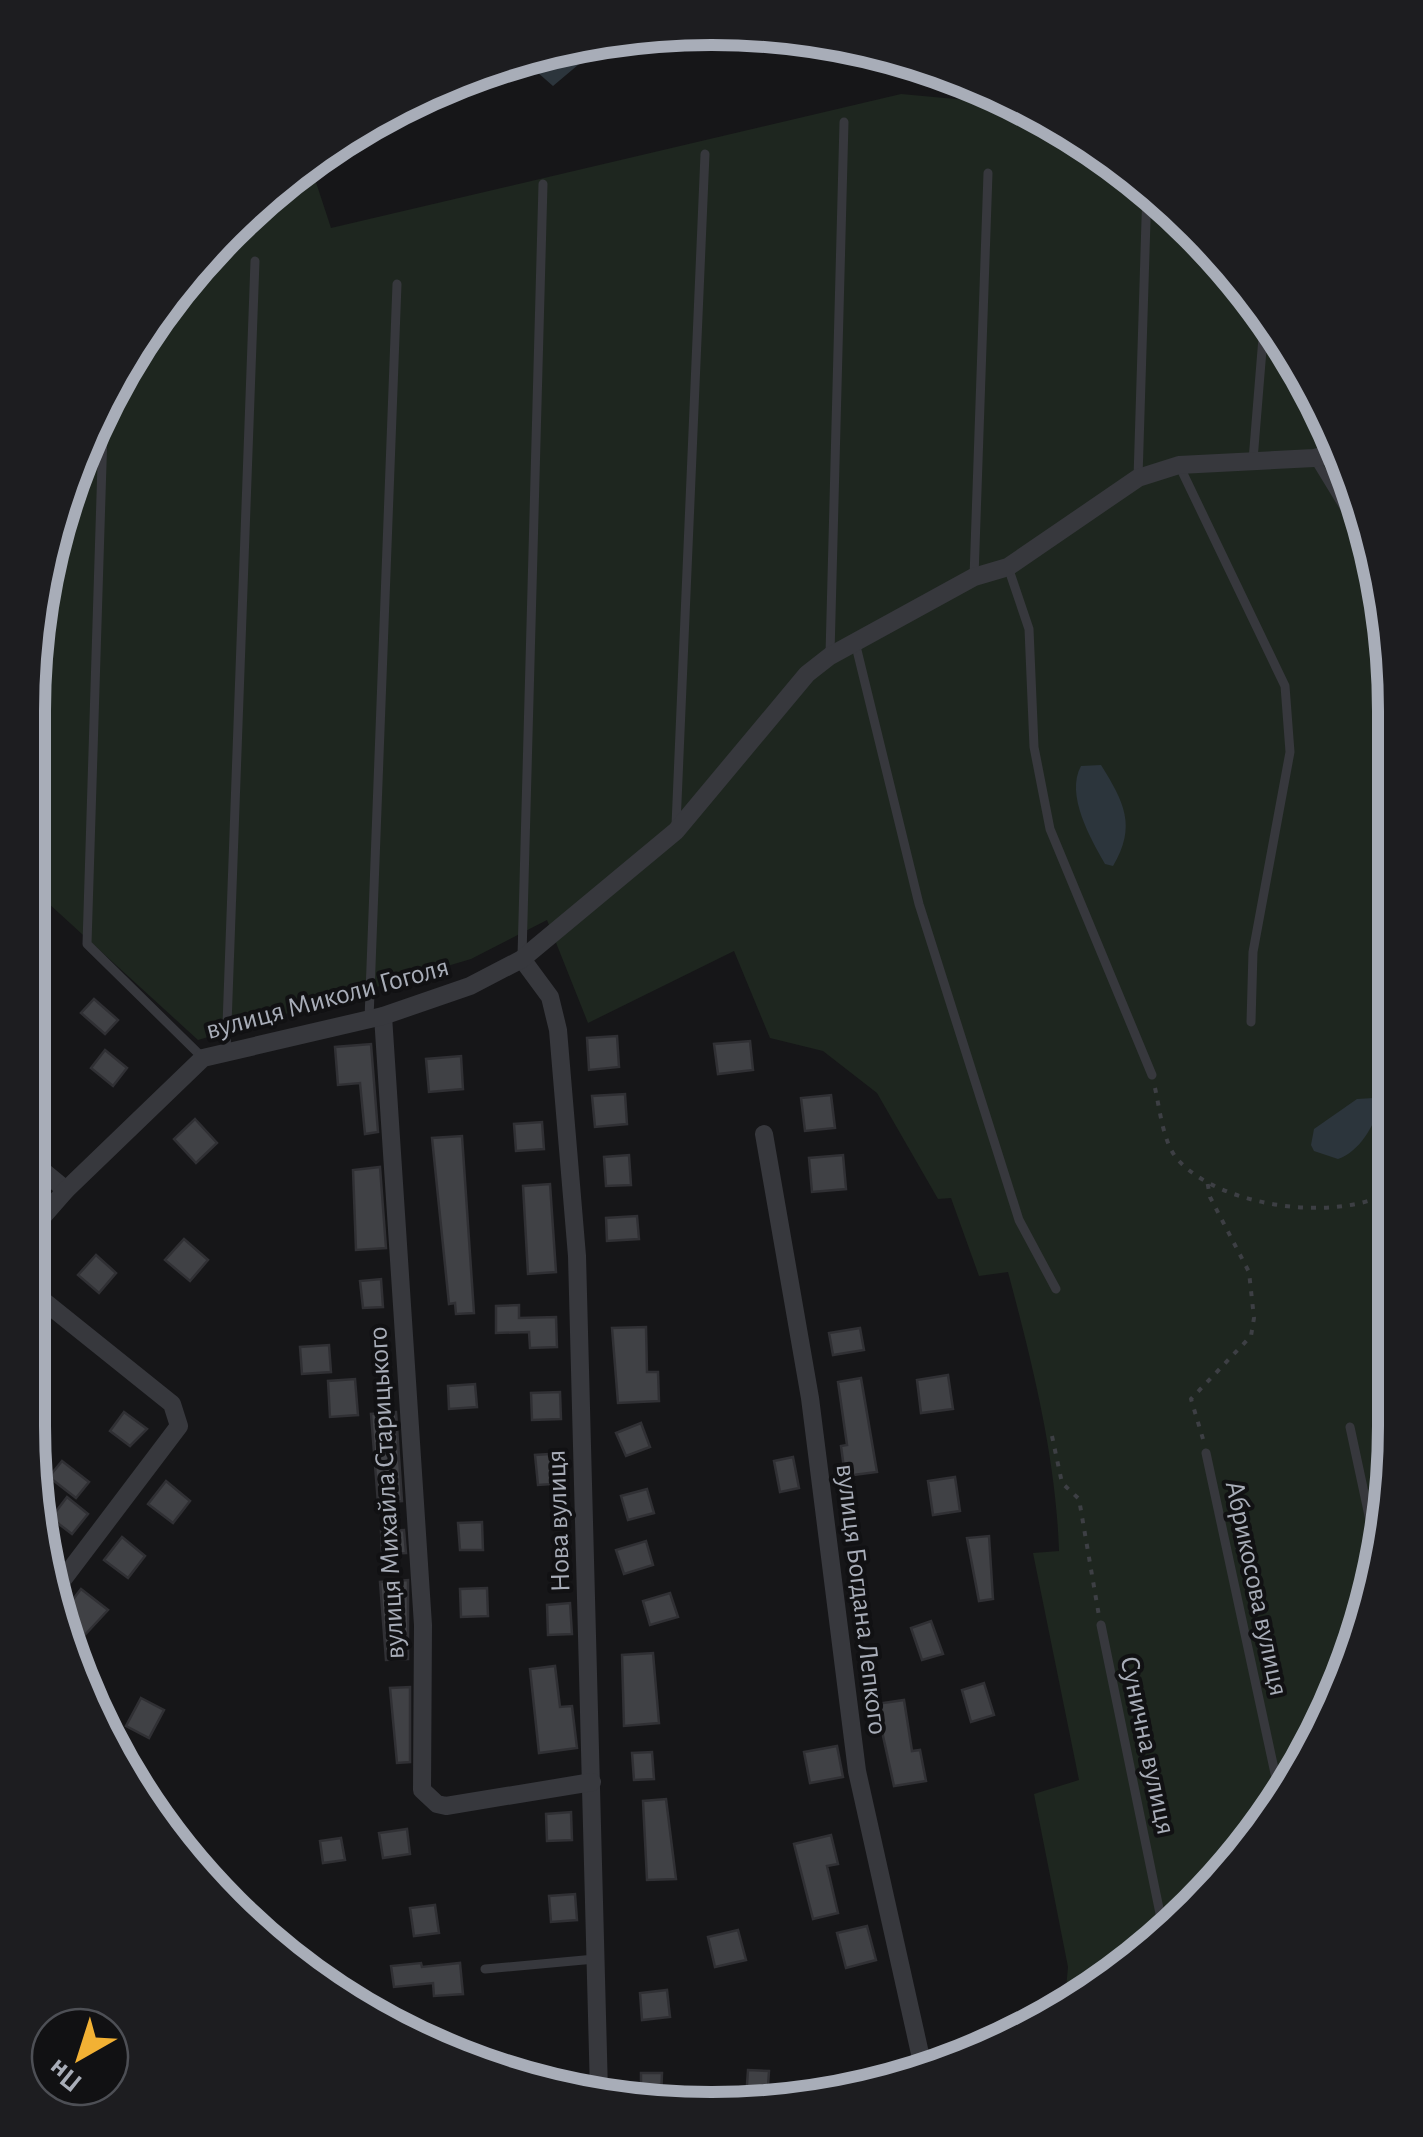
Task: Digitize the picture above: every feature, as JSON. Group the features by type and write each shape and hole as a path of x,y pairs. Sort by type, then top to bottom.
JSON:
{"street":[{"name":"вулиця Миколи Гоголя","path":"45,1214 203,1058 376,1018 470,986 522,959 676,831 807,674 830,656 974,578 1008,567 1138,478 1179,465 1327,455"},
{"name":"Нова вулиця","path":"522,959 550,997 558,1030 577,1256 599,2082"},
{"name":"вулиця Михайла Старицького","path":"376,1018 423,1625 422,1790 437,1804 446,1806 592,1782"},
{"name":"вулиця Богдана Лепкого","path":"764,1134 810,1398 857,1771 920,2059"},
{"path":"45,1173 66,1190"},
{"path":"45,1302 172,1404 179,1426 63,1578"}],"lane":[{"path":"830,656 844,122"},
{"path":"676,831 705,154"},
{"path":"974,578 988,173"},
{"path":"522,959 543,184"},
{"path":"1138,478 1146,206"},
{"path":"226,1052 255,261"},
{"path":"376,1018 398,284"},
{"path":"1254,460 1263,337"},
{"path":"103,441 87,944 203,1058"},
{"path":"1314,458 1348,513"},
{"path":"1179,465 1285,686 1290,752 1252,952 1250,1022"},
{"path":"1008,567 1029,629 1034,747 1050,829 1152,1074"},
{"path":"855,642 919,904 1019,1220 1056,1289"},
{"path":"1350,1427 1370,1522"},
{"name":"Абрикосова вулиця","path":"1206,1452 1276,1779"},
{"name":"Сунична вулиця","path":"1102,1625 1161,1918"},
{"path":"485,1970 598,1959"}],"path":[{"path":"1152,1074 1176,1158 1208,1180 1280,1207 1344,1206 1378,1196"},
{"path":"1206,1452 1192,1399 1251,1336 1254,1318 1250,1272 1210,1198 1208,1180"},
{"path":"1052,1436 1062,1483 1079,1499 1102,1625"}],"shaded area":[{"path":"587,57 553,86 534,69"},
{"path":"901,94 978,101 1082,157 1183,240 1266,341 1327,456 1343,497 1365,581 1377,668 1378,1425 1377,1469 1365,1556 1343,1640 1327,1681 1266,1796 1183,1897 1151,1927 1066,1990 1068,1967 1034,1794 1079,1780 1033,1553 1059,1551 1053,1480 1041,1410 1008,1272 979,1276 951,1198 938,1199 877,1093 823,1051 770,1038 734,951 588,1023 547,920 471,959 198,1040 45,900 46,668 58,581 80,497 96,456 157,341 240,240 314,177 331,228"},
{"path":"1101,765 1125,814 1124,839 1113,866 1105,864 1093,842 1076,790 1081,766"},
{"path":"1374,1098 1378,1103 1365,1137 1353,1151 1338,1159 1314,1151 1314,1129 1357,1099"}],"building":[{"path":"94,999 118,1020 105,1034 81,1013"},
{"path":"617,1036 619,1067 589,1070 587,1038"},
{"path":"750,1041 753,1070 718,1074 714,1044"},
{"path":"371,1044 378,1132 365,1134 360,1083 338,1085 335,1047"},
{"path":"105,1050 127,1068 113,1086 91,1068"},
{"path":"461,1056 463,1089 429,1092 426,1059"},
{"path":"625,1094 627,1124 595,1127 592,1096"},
{"path":"831,1095 835,1128 805,1131 801,1098"},
{"path":"195,1119 217,1143 196,1163 174,1139"},
{"path":"542,1122 544,1149 516,1151 514,1124"},
{"path":"462,1136 474,1313 456,1314 455,1303 449,1304 432,1138"},
{"path":"629,1155 631,1185 606,1186 604,1157"},
{"path":"843,1155 846,1189 812,1192 809,1158"},
{"path":"380,1167 386,1248 356,1250 353,1170"},
{"path":"550,1184 556,1272 528,1274 523,1186"},
{"path":"637,1216 639,1239 607,1241 606,1218"},
{"path":"184,1239 208,1260 190,1281 165,1260"},
{"path":"96,1255 116,1273 99,1293 78,1275"},
{"path":"381,1279 383,1307 363,1308 360,1281"},
{"path":"519,1305 519,1318 556,1317 557,1347 530,1348 529,1332 496,1333 496,1306"},
{"path":"646,1327 647,1372 658,1372 659,1401 618,1403 612,1328"},
{"path":"860,1328 864,1350 833,1355 829,1333"},
{"path":"329,1345 331,1372 302,1374 300,1347"},
{"path":"948,1375 953,1409 921,1413 917,1380"},
{"path":"861,1378 877,1472 845,1476 841,1446 847,1445 838,1382"},
{"path":"355,1379 358,1415 330,1417 328,1381"},
{"path":"475,1384 477,1407 449,1409 448,1386"},
{"path":"560,1392 561,1419 532,1420 531,1393"},
{"path":"124,1412 147,1429 130,1446 110,1431"},
{"path":"396,1412 402,1501 378,1503 371,1414"},
{"path":"641,1423 650,1447 626,1456 616,1433"},
{"path":"564,1453 566,1483 538,1485 535,1455"},
{"path":"793,1457 799,1488 780,1492 774,1461"},
{"path":"62,1461 89,1482 76,1498 49,1477"},
{"path":"955,1477 960,1511 933,1515 928,1481"},
{"path":"166,1481 190,1501 173,1523 148,1504"},
{"path":"647,1489 654,1513 628,1520 621,1496"},
{"path":"67,1497 88,1514 72,1534 52,1517"},
{"path":"482,1522 483,1550 460,1550 458,1523"},
{"path":"404,1530 406,1553 382,1554 381,1531"},
{"path":"989,1536 993,1599 979,1601 967,1538"},
{"path":"122,1537 145,1556 128,1578 104,1560"},
{"path":"646,1541 653,1565 624,1574 616,1550"},
{"path":"408,1580 408,1659 386,1660 380,1582"},
{"path":"487,1588 488,1616 461,1617 460,1589"},
{"path":"81,1589 108,1610 80,1640 70,1604"},
{"path":"670,1593 678,1617 650,1625 643,1601"},
{"path":"570,1603 572,1634 548,1635 547,1605"},
{"path":"931,1621 943,1654 922,1660 911,1628"},
{"path":"653,1653 659,1723 624,1726 622,1655"},
{"path":"555,1666 560,1707 572,1706 577,1748 539,1753 530,1669"},
{"path":"984,1683 994,1715 971,1722 962,1690"},
{"path":"410,1687 410,1762 397,1763 390,1688"},
{"path":"141,1698 164,1710 149,1738 126,1726"},
{"path":"904,1700 912,1751 920,1750 926,1781 894,1786 876,1704"},
{"path":"837,1746 843,1777 810,1783 804,1752"},
{"path":"652,1752 654,1779 634,1780 632,1753"},
{"path":"666,1799 676,1879 647,1880 643,1801"},
{"path":"571,1812 572,1840 547,1841 546,1814"},
{"path":"407,1829 410,1854 383,1858 379,1833"},
{"path":"831,1835 838,1864 827,1866 838,1913 813,1919 794,1844"},
{"path":"341,1838 345,1860 323,1863 320,1841"},
{"path":"575,1894 577,1920 551,1922 549,1896"},
{"path":"435,1905 439,1933 414,1936 410,1908"},
{"path":"867,1926 876,1960 846,1968 837,1933"},
{"path":"738,1930 746,1960 715,1967 708,1937"},
{"path":"421,1963 422,1967 460,1963 463,1994 434,1996 433,1983 394,1987 391,1966"},
{"path":"667,1990 670,2017 642,2020 640,1993"},
{"path":"748,2070 769,2071 768,2090 747,2091"},
{"path":"641,2073 662,2073 661,2090 641,2088"}]}
